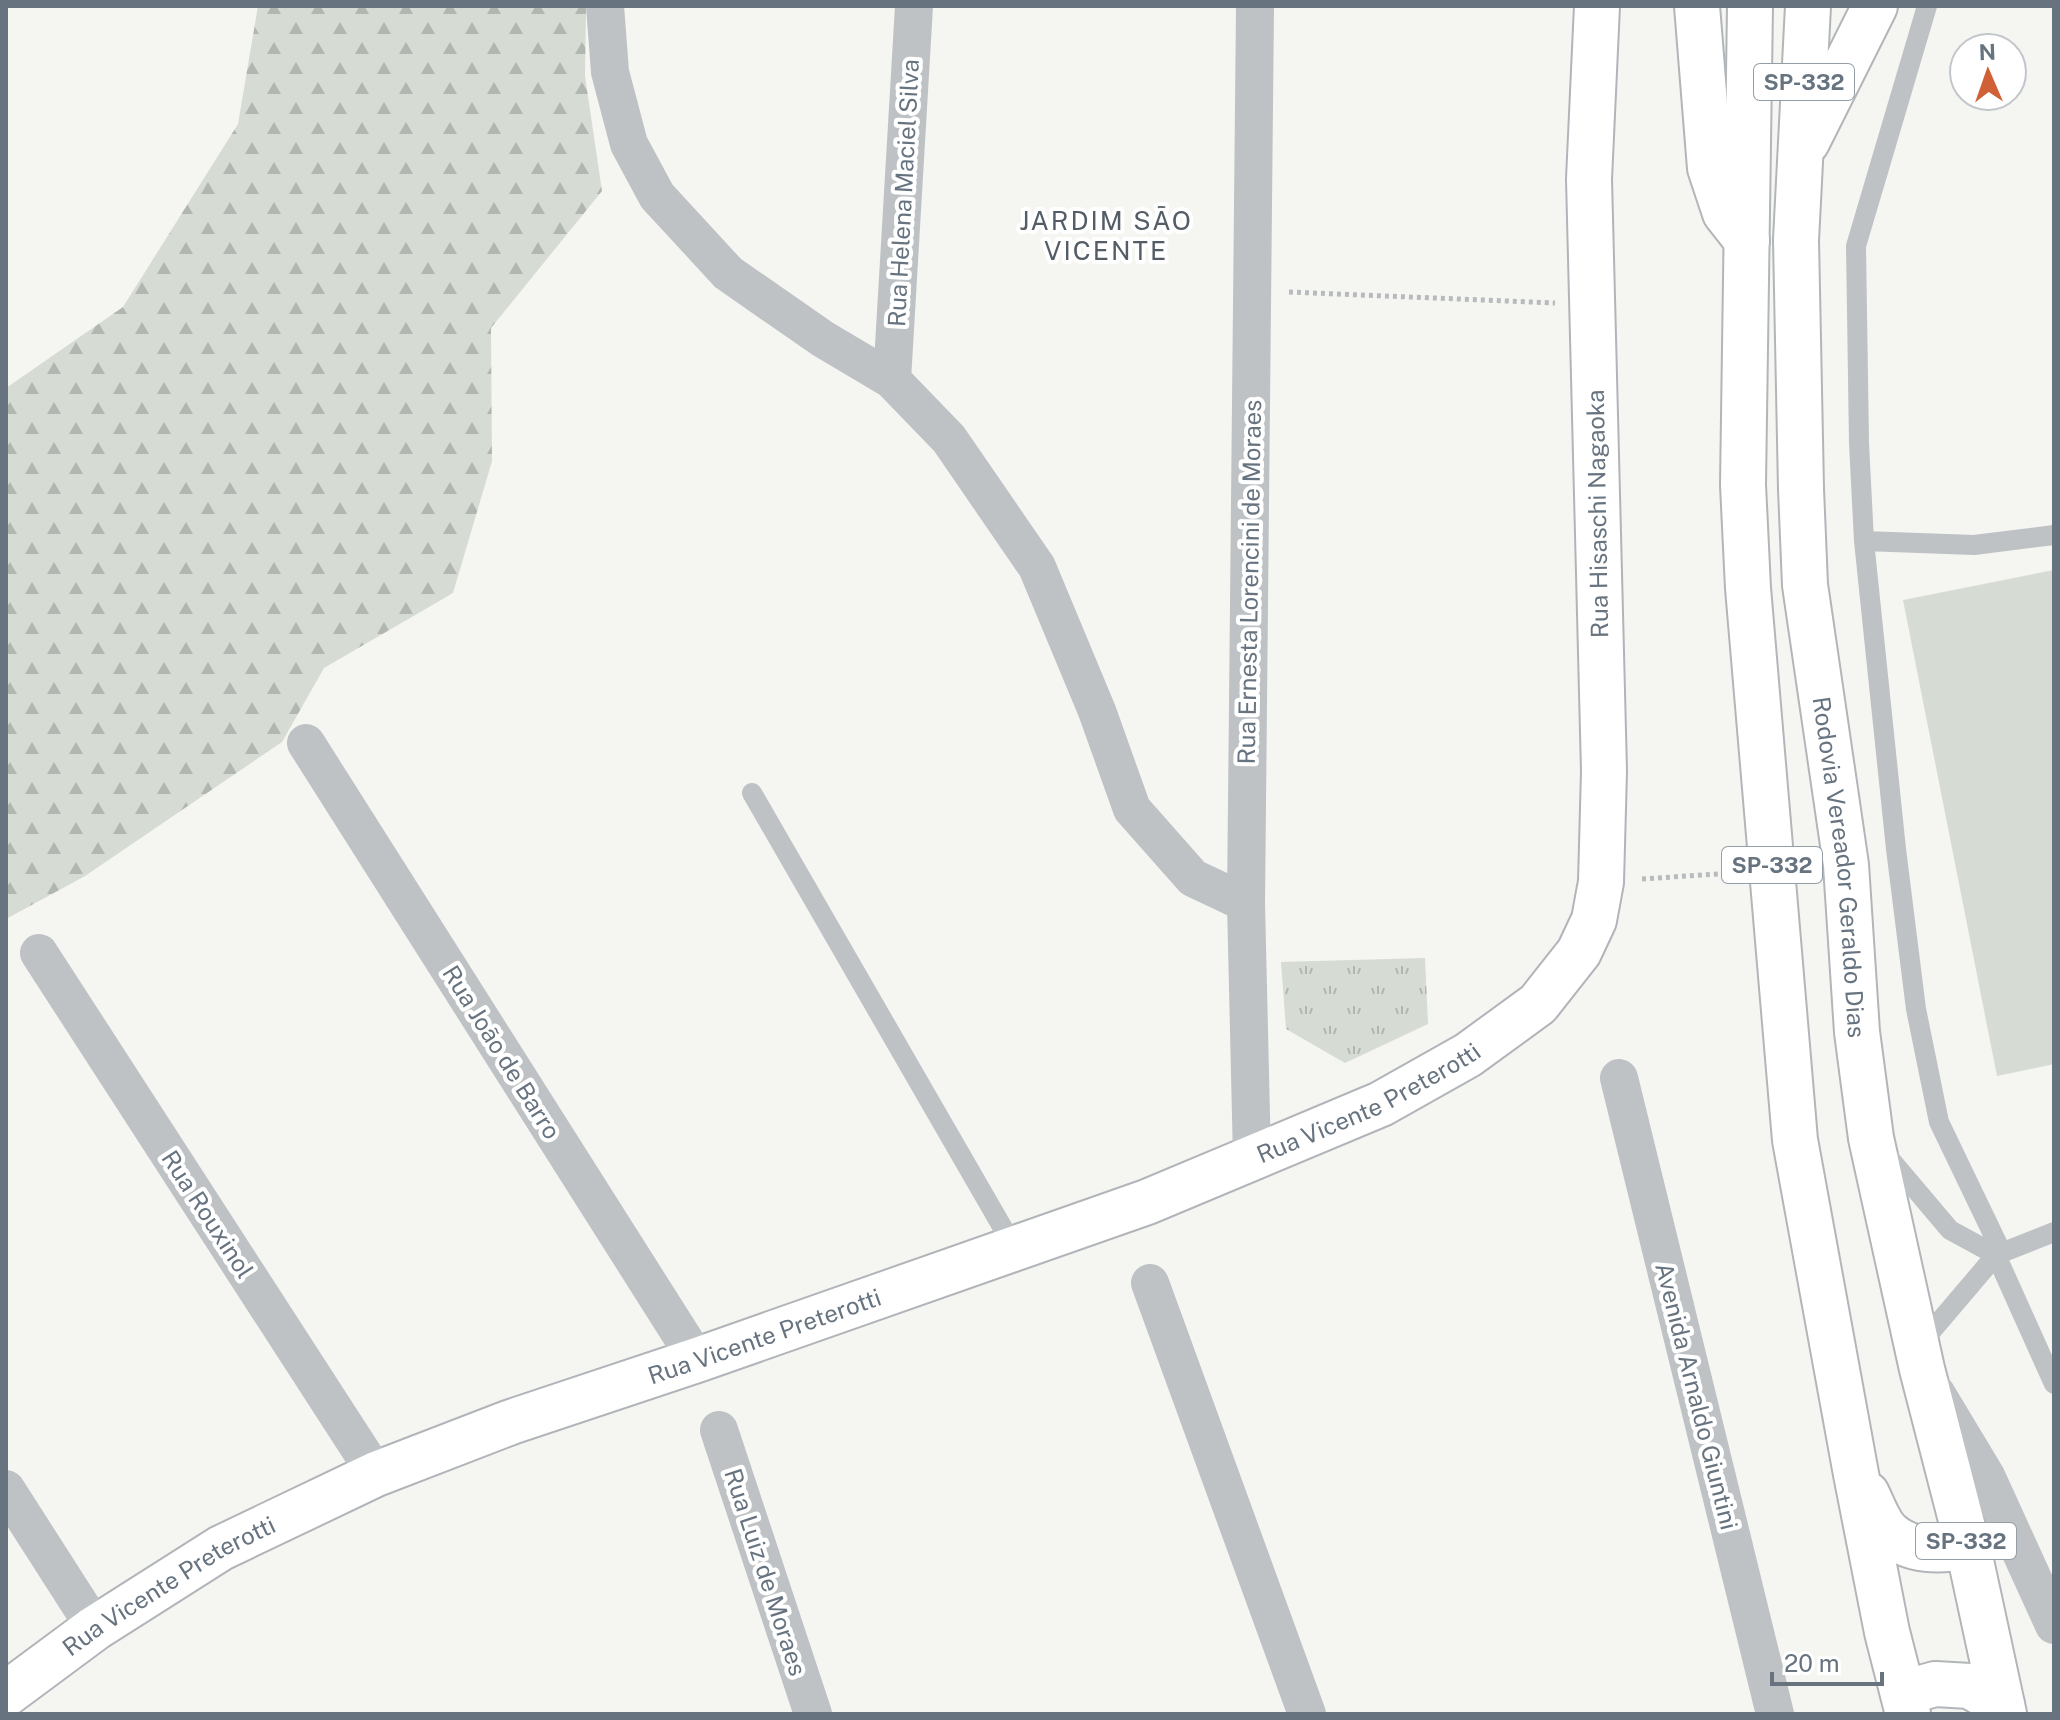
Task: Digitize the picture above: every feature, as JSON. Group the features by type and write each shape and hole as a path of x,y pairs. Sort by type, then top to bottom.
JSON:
{"main road":[{"name":"Rua Hisaschi Nagaoka","path":"1538,1004 1579,952 1594,920 1601,882 1604,771 1589,179 1597,6"},
{"path":"1697,6 1710,168 1725,213 1747,242"},
{"name":"SP-332","path":"1750,6 1743,485 1748,588 1795,1140 1856,1474 1887,1632 1905,1704"},
{"name":"Rodovia Vereador Geraldo Dias","path":"1808,6 1796,240 1805,585 1846,865 1857,1032 1871,1138 2003,1709"},
{"path":"1799,159 1875,6"},
{"name":"Rua Vicente Preterotti","path":"6,1694 95,1628 221,1548 376,1474 511,1422 1147,1202 1381,1104 1468,1055 1538,1004"},
{"path":"1856,1474 1887,1532 1909,1546 1939,1551 1968,1547"},
{"path":"1905,1704 1935,1684 1970,1686 2003,1709"}],"street":[{"path":"605,6 610,72 629,144 657,196 728,273 823,339 892,380 949,439 1037,567 1097,711 1132,809 1193,878 1246,903"},
{"name":"Rua Helena Maciel Silva","path":"892,380 914,6"},
{"name":"Rua Ernesta Lorencini de Moraes","path":"1252,1158 1246,903 1255,6"},
{"name":"Rua João de Barro","path":"306,743 697,1360"},
{"name":"Rua Rouxinol","path":"39,953 376,1474"},
{"name":"Avenida Arnaldo Giuntini","path":"1619,1078 1775,1714"},
{"path":"1150,1283 1307,1714"},
{"path":"1920,1359 1986,1476 2054,1625"},
{"name":"Rua Luiz de Moraes","path":"719,1430 813,1714"},
{"path":"6,1489 95,1628"}],"lane":[{"path":"1927,6 1856,246 1864,541 1916,1009 1939,1122 2054,1384"},
{"path":"1864,541 1974,545 2054,535"},
{"path":"752,793 1015,1249"},
{"path":"1871,1138 1950,1230 1999,1254"},
{"path":"1920,1359 1999,1254 2054,1232"}],"path":[{"path":"1252,291 1592,304"},
{"path":"1601,882 1773,870"}],"green space":[{"path":"258,6 586,6 585,76 602,191 491,328 492,461 453,593 324,668 282,742 85,876 6,919 6,388 123,307 238,124"},
{"path":"2054,570 2054,1064 1997,1076 1903,600"},
{"path":"1425,958 1428,1024 1345,1063 1286,1029 1281,962"}],"district":[{"name":"JARDIM SÃO VICENTE","path":"1106,235"}]}
